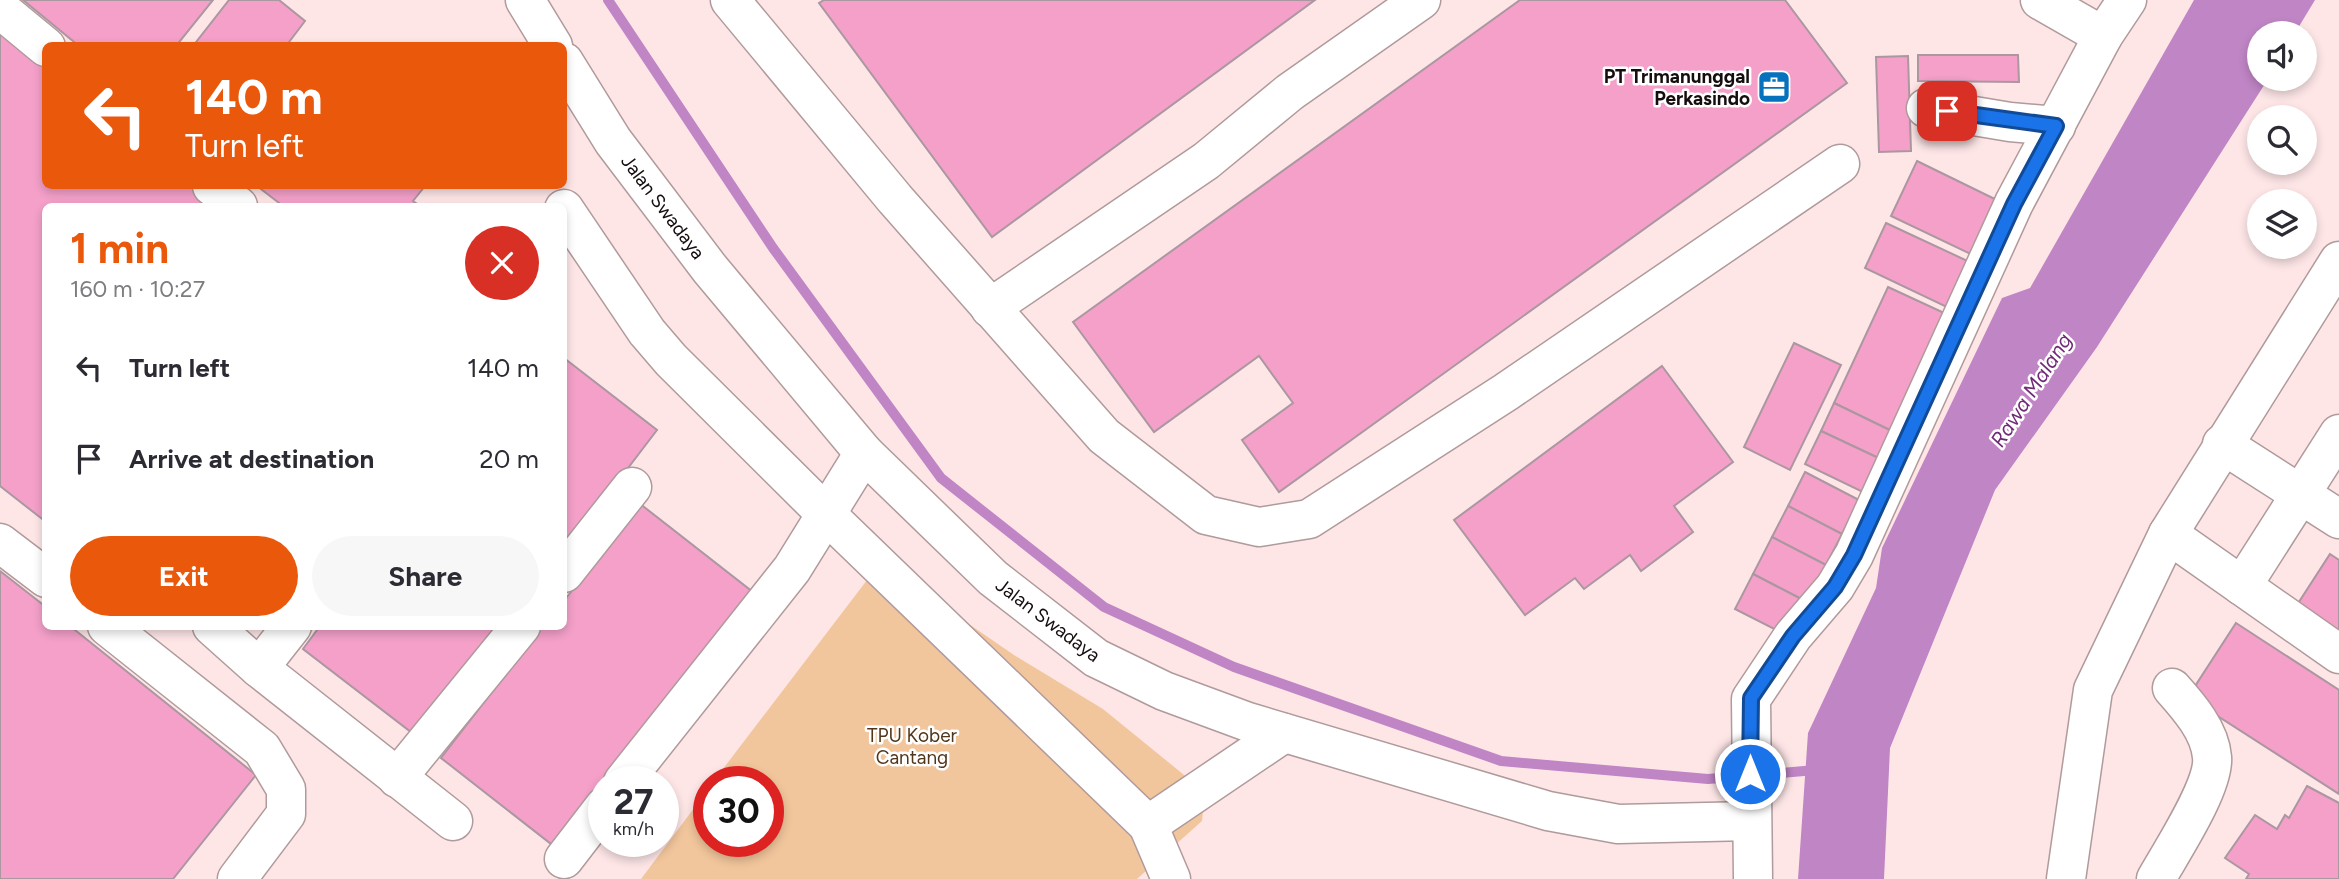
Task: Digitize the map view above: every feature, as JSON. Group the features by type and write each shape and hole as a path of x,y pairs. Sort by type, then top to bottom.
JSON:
{"street":[{"path":"730,0 895,199 1104,436 1206,516 1259,527 1309,519 1506,392 1840,164"},
{"path":"990,308 1206,161 1290,92 1421,0"},
{"path":"2040,0 2103,36"},
{"path":"1753,879 1751,698 1793,636 1835,587 1854,555 2014,204 2103,36 2127,0"},
{"path":"0,9 42,44"},
{"name":"Jalan Swadaya","path":"567,67 613,141 710,269 864,453 993,578 1096,658 1164,691 1284,733 1548,811 1618,824 1751,810"},
{"path":"1926,108 2056,126"},
{"path":"216,189 234,203"},
{"path":"567,214 647,332 671,360 1148,825 1171,879"},
{"path":"2069,876 2093,690 2168,534 2339,261"},
{"path":"2242,586 2339,434"},
{"path":"2222,444 2339,519"},
{"path":"636,766 792,569 864,453"},
{"path":"567,569 632,487"},
{"path":"2168,534 2339,654"},
{"path":"0,542 42,575"},
{"path":"112,630 262,749 286,789 286,814 237,879"},
{"path":"217,630 260,668 453,821"},
{"path":"260,668 289,630"},
{"path":"397,778 518,630"},
{"path":"2156,879 2204,793 2213,758 2194,712 2172,688"},
{"path":"1148,825 1284,733"},
{"path":"564,859 588,828"}],"green space":[{"name":"TPU Kober Cantang","path":"880,563 1014,655 1103,709 1205,792 1202,821 1137,879 641,879 657,857 679,857 679,828 693,809 693,857 784,857 784,766 725,766"}],"water":[{"name":"Rawa Malang","path":"2194,0 2315,0 2302,21 2247,21 2247,91 2260,91 2251,105 2247,105 2247,112 2097,347 1995,490 1890,748 1884,879 1798,879 1808,733 1876,588 1882,548 2002,298 2030,288"}],"building":[{"path":"23,0 213,0 179,42 74,42"},
{"path":"229,0 279,0 305,21 289,42 196,42"},
{"path":"824,0 1315,0 992,237 819,3"},
{"path":"1520,0 1785,0 1847,83 1279,492 1242,440 1293,403 1259,356 1154,432 1073,322"},
{"path":"0,24 42,58 42,189 206,189 224,203 42,203 42,519 0,486"},
{"path":"1918,55 2018,55 2019,82 1918,81"},
{"path":"1908,56 1911,151 1879,152 1876,57"},
{"path":"1917,161 2003,203 1977,257 1891,216"},
{"path":"261,189 423,189 413,201 416,203 279,203"},
{"path":"1886,223 1974,264 1953,310 1865,268"},
{"path":"1888,287 1955,318 1900,435 1834,403"},
{"path":"1794,343 1841,365 1790,470 1744,447"},
{"path":"567,360 657,430 567,548"},
{"path":"1662,366 1733,462 1674,506 1693,532 1641,571 1630,555 1584,589 1575,578 1525,615 1454,520"},
{"path":"1834,403 1900,435 1887,462 1821,431"},
{"path":"1821,431 1887,462 1871,496 1805,464"},
{"path":"1805,472 1859,500 1842,534 1788,506"},
{"path":"639,503 758,596 625,766 588,766 588,815 560,851 441,758 540,630 567,630 567,597"},
{"path":"1788,506 1842,534 1826,565 1772,537"},
{"path":"1772,537 1826,565 1807,602 1753,574"},
{"path":"2330,554 2339,560 2339,632 2297,605"},
{"path":"0,571 42,604 42,630 75,630 256,775 173,879 0,879"},
{"path":"1753,574 1807,602 1790,637 1735,609"},
{"path":"2236,623 2339,690 2339,794 2188,697"},
{"path":"317,630 503,630 420,739 303,649"},
{"path":"2307,786 2339,803 2339,879 2246,879 2249,874 2225,858 2255,815 2277,829 2285,815 2289,818"}],"waterway":[{"path":"608,0 773,248 941,478 1104,607 1234,667 1501,761 1708,779 1816,770"}],"place":[{"name":"PT Trimanunggal Perkasindo","path":"1774,87"}],"route":[{"path":"1750,774 1751,698 1793,636 1835,587 1854,555 2014,204 2056,126 2010,122 1947,111"}]}
